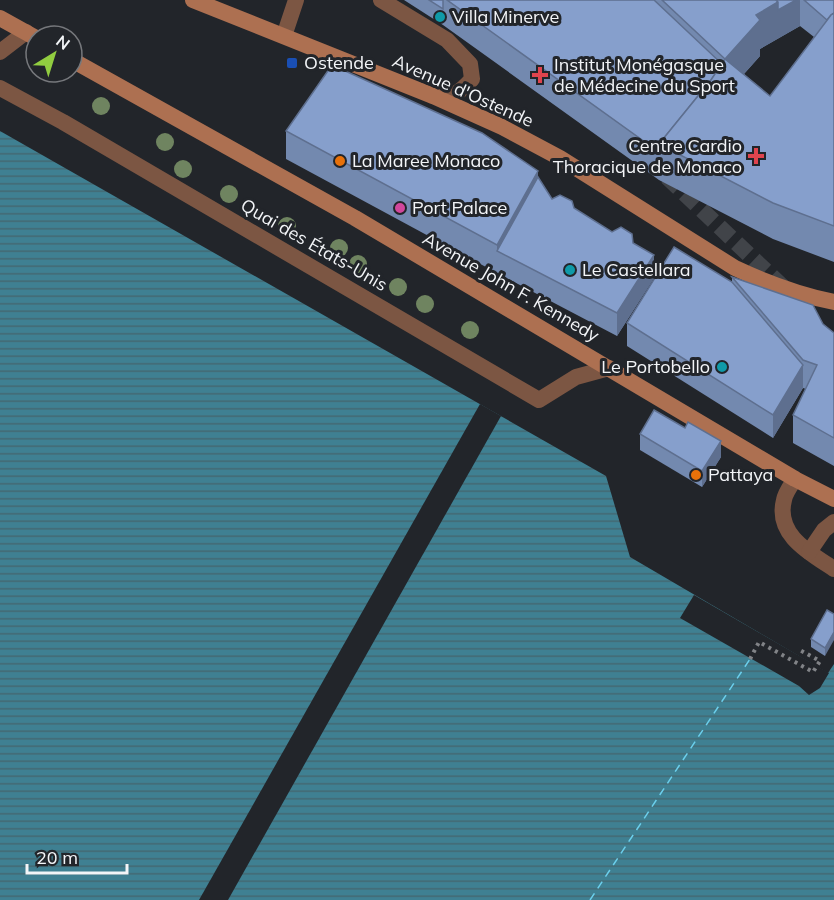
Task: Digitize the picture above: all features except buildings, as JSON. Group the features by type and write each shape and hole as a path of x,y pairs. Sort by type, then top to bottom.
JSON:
{"main road":[{"name":"Avenue d'Ostende","path":"193,0 502,126 560,158 735,268 812,298 834,302"},
{"path":"0,18 24,31"},
{"name":"Avenue John F. Kennedy","path":"84,67 346,213 795,479 834,499"}],"street":[{"path":"284,36 296,0"},
{"path":"381,0 447,40 470,64 472,79 464,88 451,97 433,96"},
{"path":"0,52 24,39"},
{"name":"Quai des États-Unis","path":"0,88 63,122 539,400 576,377 609,368"},
{"path":"795,479 784,498 783,518 791,536 834,569"},
{"path":"809,552 824,530 834,522"}],"path":[{"path":"750,659 759,642 813,672 820,661 798,649"}],"water":[{"path":"0,131 606,476 630,557 828,673 834,664 834,900 0,900"}],"pier":[{"path":"480,404 501,416 228,900 199,900"},
{"path":"694,595 829,673 820,688 809,695 799,686 680,618"}],"ferry route":[{"path":"590,900 750,659"}],"tunnel":[{"path":"667,177 785,289"}],"place":[{"name":"Villa Minerve","path":"440,17"},
{"name":"Ostende","path":"292,63"},
{"name":"Institut Monégasque de Médecine du Sport","path":"540,75"},
{"name":"Centre Cardio Thoracique de Monaco","path":"756,156"},
{"name":"La Maree Monaco","path":"340,161"},
{"name":"Port Palace","path":"400,208"},
{"name":"Le Castellara","path":"570,270"},
{"name":"Le Portobello","path":"722,367"},
{"name":"Pattaya","path":"696,475"}]}
